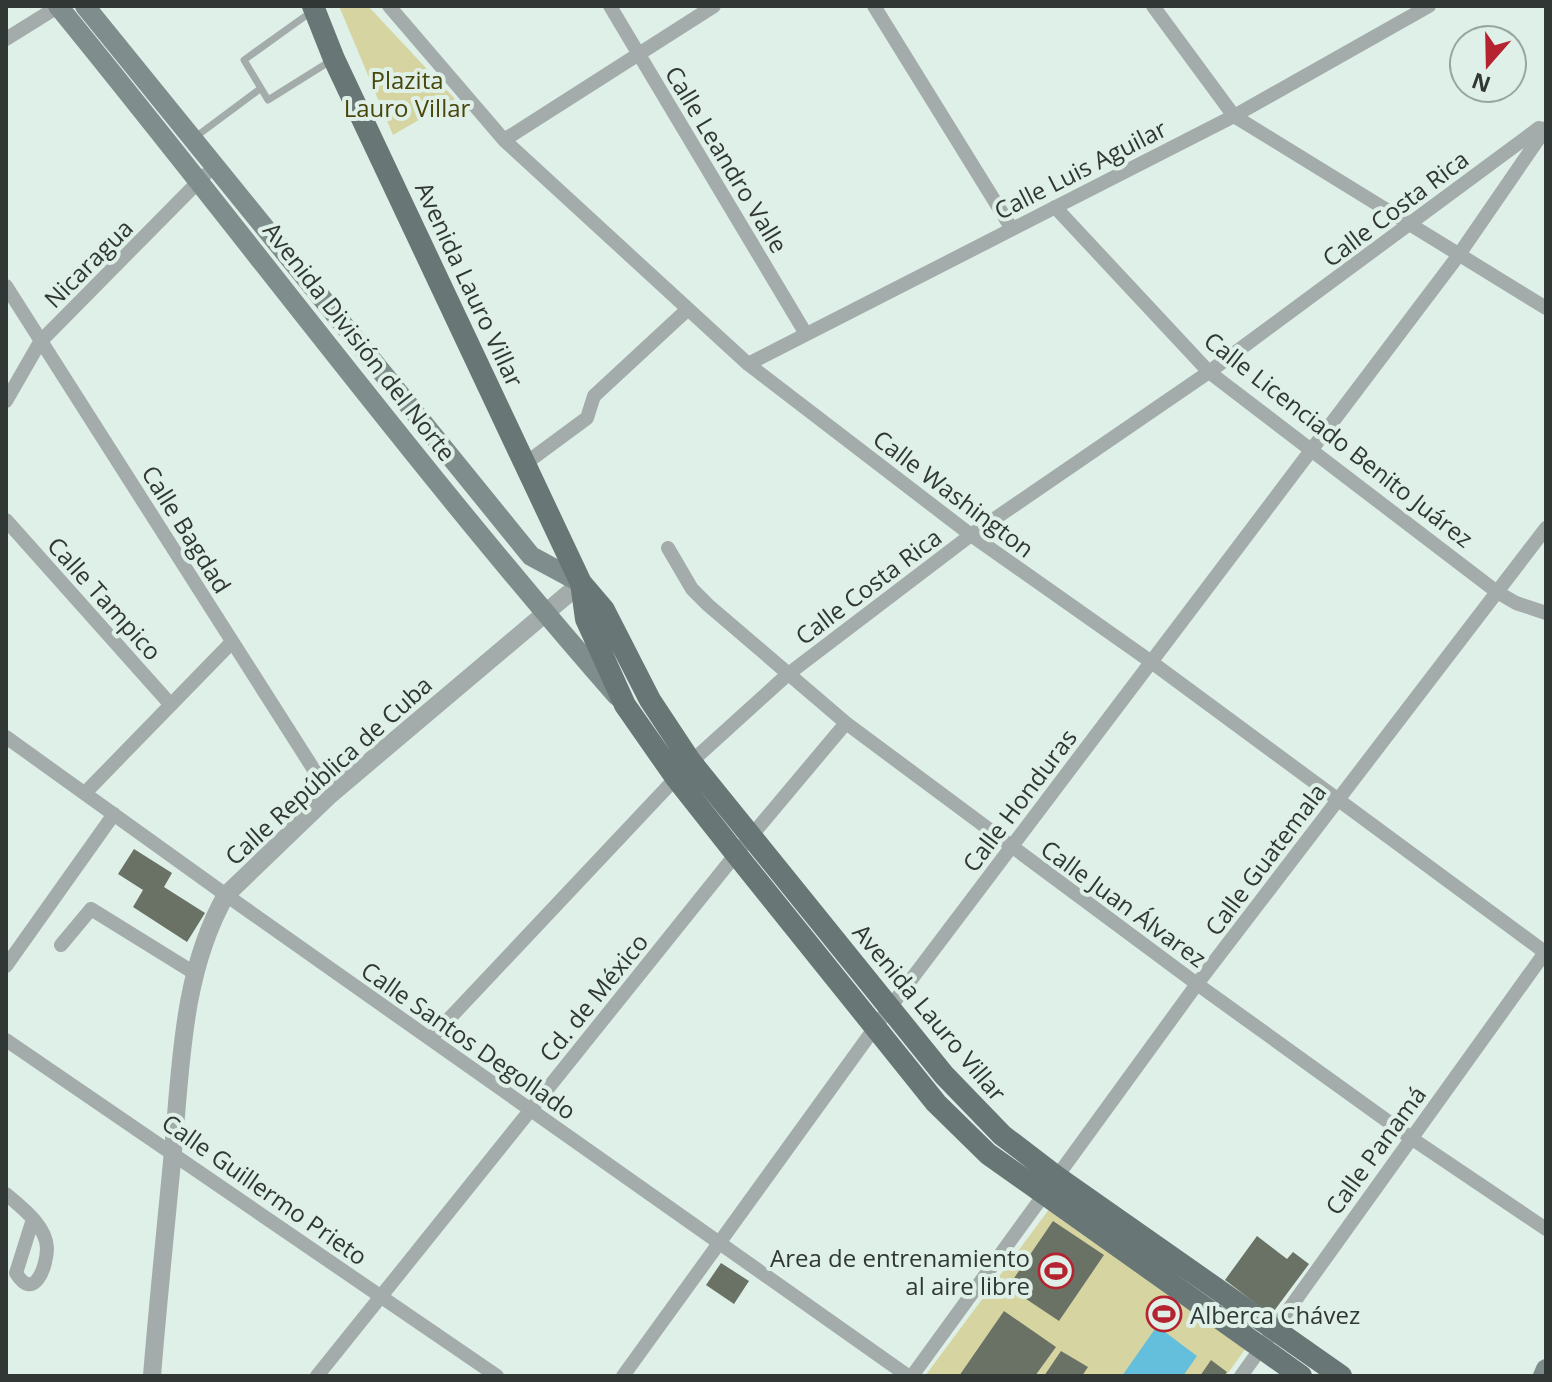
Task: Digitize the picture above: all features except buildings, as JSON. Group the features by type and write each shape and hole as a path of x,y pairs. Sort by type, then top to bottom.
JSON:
{"main road":[{"name":"Avenida División del Norte","path":"58,6 428,428 531,556 581,583"},
{"name":"Avenida División del Norte","path":"85,6 193,139 207,173 406,444 625,705"},
{"name":"Avenida Lauro Villar","path":"314,7 334,59 581,583 604,610 683,770 736,854 883,1018"},
{"path":"406,444 428,428"},
{"name":"Avenida Lauro Villar","path":"581,583 586,619 625,705 683,770 752,837 883,1018 946,1113 988,1154 1050,1186 1275,1330 1341,1376"},
{"name":"Avenida Lauro Villar","path":"1050,1186 1301,1376"},
{"path":"1543,1376 1546,1369"}],"street":[{"path":"6,39 58,6"},
{"name":"Calle Washington","path":"389,6 504,140 748,364 971,535 1150,661 1546,952"},
{"name":"Calle Leandro Valle","path":"610,6 806,334"},
{"path":"504,140 714,6"},
{"path":"874,6 1012,229"},
{"path":"1153,6 1234,116 1546,308"},
{"name":"Calle Luis Aguilar","path":"748,364 1234,116 1429,6"},
{"name":"Calle Costa Rica","path":"430,1039 683,770 787,675 971,535 1209,372 1546,126"},
{"name":"Calle Honduras","path":"623,1376 883,1018 1458,256 1539,143 1546,126"},
{"name":"Nicaragua","path":"6,401 40,342 207,173"},
{"name":"Calle Licenciado Benito Juárez","path":"1055,207 1209,372 1497,592 1516,603 1546,613"},
{"name":"Calle Bagdad","path":"6,286 330,795"},
{"path":"526,463 587,418 594,396 688,309"},
{"name":"Calle Tampico","path":"6,520 171,705"},
{"name":"Calle Guatemala","path":"910,1376 1197,984 1546,528"},
{"name":"Calle Juan Álvarez","path":"668,548 692,589 787,675 846,723 1197,984 1411,1138 1546,1229"},
{"name":"Calle República de Cuba","path":"152,1376 183,1037 196,974 218,908 226,895 330,795 581,583"},
{"path":"85,793 232,642"},
{"name":"Cd. de México","path":"317,1376 736,854 846,723"},
{"name":"Calle Santos Degollado","path":"6,737 717,1243 910,1376"},
{"path":"6,966 114,814"},
{"path":"61,945 91,909 196,974"},
{"name":"Calle Panamá","path":"1241,1376 1546,952"},
{"name":"Calle Guillermo Prieto","path":"6,1040 497,1376"},
{"path":"6,1194 33,1219"}],"lane":[{"path":"314,7 244,60 268,100 334,59"},
{"path":"193,139 260,89"}],"green space":[{"name":"Plazita Lauro Villar","path":"339,6 368,6 455,99 393,135"},
{"path":"1050,1208 1246,1348 1226,1376 925,1376"}],"water":[{"path":"1157,1326 1197,1356 1183,1376 1122,1376"}],"place":[{"name":"Area de entrenamiento al aire libre","path":"1056,1271"},
{"name":"Alberca Chávez","path":"1164,1314"}]}
